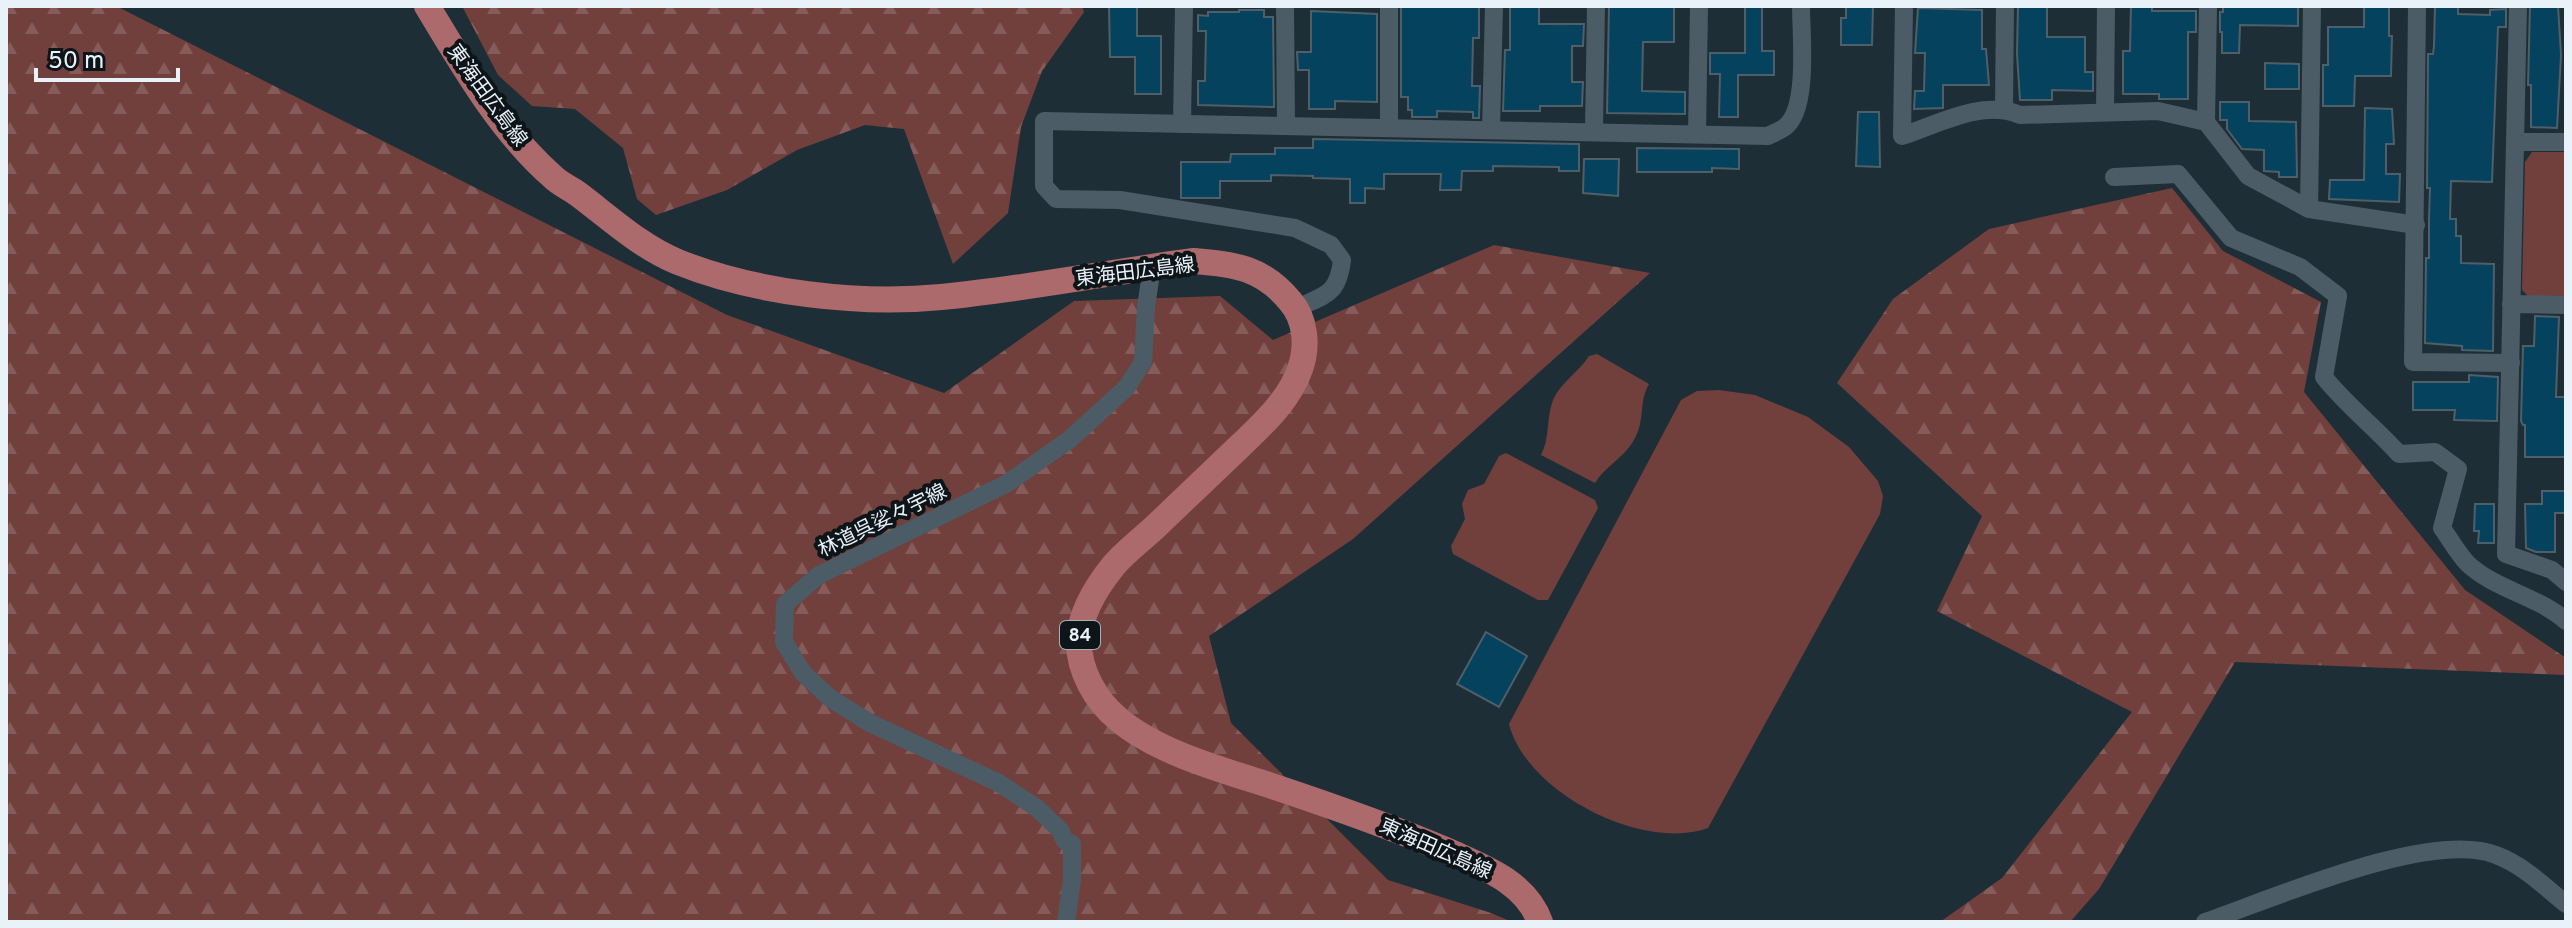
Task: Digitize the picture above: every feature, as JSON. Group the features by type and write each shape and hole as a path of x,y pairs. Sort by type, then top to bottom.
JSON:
{"main road":[{"name":"東海田広島線","path":"427,6 491,107 553,178 626,232 675,261 716,275 772,288 848,299 879,300 941,297 1194,261 1234,264 1260,274 1282,290 1297,308 1303,329 1305,349 1300,372 1264,424 1115,564 1086,608 1079,641 1085,673 1099,700 1119,720 1154,741 1209,765 1385,824 1483,866 1521,890 1540,922"}],"street":[{"path":"1182,124 1184,6"},
{"path":"1285,6 1286,125"},
{"path":"1389,6 1389,127"},
{"path":"1491,130 1494,6"},
{"path":"1594,130 1596,6"},
{"path":"1697,134 1699,6"},
{"path":"1297,308 1330,292 1340,278 1342,260 1331,245 1295,228 1120,200 1056,199 1044,186 1044,121 1768,136 1786,127 1798,109 1801,6"},
{"path":"1904,6 1902,136 1980,109 2004,109 2020,115 2158,111 2206,122"},
{"path":"2004,109 2005,6"},
{"path":"2105,112 2106,6"},
{"path":"2208,6 2206,122 2248,176 2309,209 2416,225"},
{"path":"2309,209 2312,6"},
{"path":"2417,6 2413,362 2511,363"},
{"path":"2518,6 2506,554 2552,570 2566,582"},
{"path":"2516,142 2566,142"},
{"path":"2114,177 2178,174 2231,238 2300,267 2338,296 2324,377 2337,394 2380,432 2399,454 2435,452 2458,469 2442,528 2468,563 2501,585 2555,611 2566,621"},
{"name":"林道呉娑々宇線","path":"1066,922 1072,880 1072,844 1065,841 1060,830 1037,808 999,783 870,723 830,698 803,673 784,642 785,604 819,575 1006,484 1069,440 1127,387 1143,362 1152,267"},
{"path":"2511,304 2566,305"},
{"path":"2205,922 2373,863 2436,850 2467,848 2495,854 2531,874 2566,904"}],"green space":[{"path":"6,6 116,6 727,315 944,393 1074,301 1220,296 1273,340 1494,245 1650,273 1353,539 1209,636 1231,723 1388,880 1512,922 6,922"},
{"path":"462,6 1082,6 1084,12 1042,71 1021,127 1008,213 953,264 904,129 865,125 797,150 727,190 656,215 637,199 623,148 575,109 532,106 498,75"},
{"path":"2532,152 2566,152 2566,298 2530,298 2522,290 2525,162"},
{"path":"2172,188 2223,251 2321,302 2304,392 2465,590 2566,658 2566,675 2235,662 2099,889 2070,922 1940,922 2002,878 2132,712 1937,611 1982,516 1837,383 1893,299 1989,229"},
{"path":"1597,354 1649,384 1634,440 1595,483 1541,455 1556,394 1589,356"},
{"path":"1719,390 1755,395 1808,417 1849,447 1878,481 1883,496 1880,514 1708,828 1681,833 1651,831 1621,824 1562,793 1538,772 1520,749 1509,724 1681,400 1697,391"},
{"path":"1506,453 1595,500 1598,508 1548,600 1538,600 1453,554 1451,546 1465,519 1462,504 1468,490 1484,484 1499,456"}],"building":[{"path":"1109,6 1137,6 1137,36 1161,36 1161,94 1135,94 1135,57 1110,57"},
{"path":"1401,6 1479,6 1479,38 1473,38 1472,86 1480,86 1479,118 1473,118 1473,112 1437,111 1437,117 1412,117 1412,110 1408,110 1408,97 1401,97"},
{"path":"1510,6 1539,6 1539,24 1584,24 1583,46 1572,46 1572,82 1583,82 1582,106 1540,106 1540,111 1503,111 1505,50 1510,50"},
{"path":"1609,6 1674,6 1674,42 1643,42 1642,91 1685,92 1685,114 1607,113"},
{"path":"1745,6 1762,6 1762,51 1774,51 1774,75 1738,75 1738,117 1719,117 1720,74 1710,74 1710,53 1745,53"},
{"path":"1846,6 1873,6 1872,45 1841,45 1841,18 1846,18"},
{"path":"2018,6 2047,6 2047,37 2085,37 2085,72 2093,72 2093,91 2052,90 2052,100 2020,100"},
{"path":"2131,6 2152,6 2152,11 2196,11 2196,32 2188,32 2188,99 2159,99 2159,94 2123,94 2123,51 2130,51"},
{"path":"2223,6 2298,6 2298,26 2240,25 2239,53 2222,53 2220,12 2223,12"},
{"path":"2364,6 2389,6 2391,76 2355,76 2354,106 2323,106 2323,65 2328,65 2328,27 2364,27"},
{"path":"2435,6 2458,6 2458,14 2490,15 2490,10 2506,9 2506,27 2498,27 2492,182 2451,181 2450,219 2456,219 2456,236 2461,236 2461,263 2494,264 2493,351 2462,350 2462,346 2425,343 2430,188 2427,188 2428,54 2433,54"},
{"path":"2530,6 2558,6 2561,55 2557,128 2531,127 2531,85 2528,85"},
{"path":"1918,8 1982,10 1982,49 1986,49 1989,85 1943,85 1943,108 1914,109 1915,91 1924,91 1925,53 1915,53"},
{"path":"1264,10 1264,17 1273,17 1274,107 1198,105 1198,81 1205,81 1206,31 1198,31 1198,15"},
{"path":"1311,11 1377,14 1377,102 1335,101 1335,109 1309,109 1309,70 1298,70 1297,52 1311,52"},
{"path":"2265,63 2299,64 2299,89 2265,89"},
{"path":"2220,102 2249,102 2249,121 2296,122 2297,177 2279,177 2279,172 2264,171 2264,150 2242,149 2227,129 2227,120 2220,120"},
{"path":"2365,108 2392,109 2394,144 2386,144 2386,174 2400,174 2399,202 2329,199 2330,180 2364,180"},
{"path":"1858,112 1879,112 1880,167 1856,166"},
{"path":"1313,139 1579,144 1579,171 1559,171 1559,167 1493,166 1493,171 1462,171 1461,190 1440,190 1441,174 1384,174 1384,189 1365,188 1365,203 1350,203 1350,179 1313,176 1271,175 1271,181 1220,181 1220,198 1181,198 1181,162 1230,162 1231,154 1275,154 1275,148 1313,148"},
{"path":"1637,148 1739,149 1739,169 1637,172"},
{"path":"1584,159 1619,159 1618,196 1583,193"},
{"path":"2535,316 2559,317 2556,397 2566,397 2566,457 2525,457 2525,425 2521,421 2523,346 2534,346"},
{"path":"2469,375 2498,377 2497,421 2454,420 2455,410 2413,410 2413,382 2469,382"},
{"path":"2542,491 2566,491 2566,513 2555,513 2555,552 2536,552 2526,548 2525,504 2542,504"},
{"path":"2475,504 2494,504 2494,543 2478,543 2479,531 2474,531"},
{"path":"1486,632 1527,656 1499,707 1457,684"}]}
